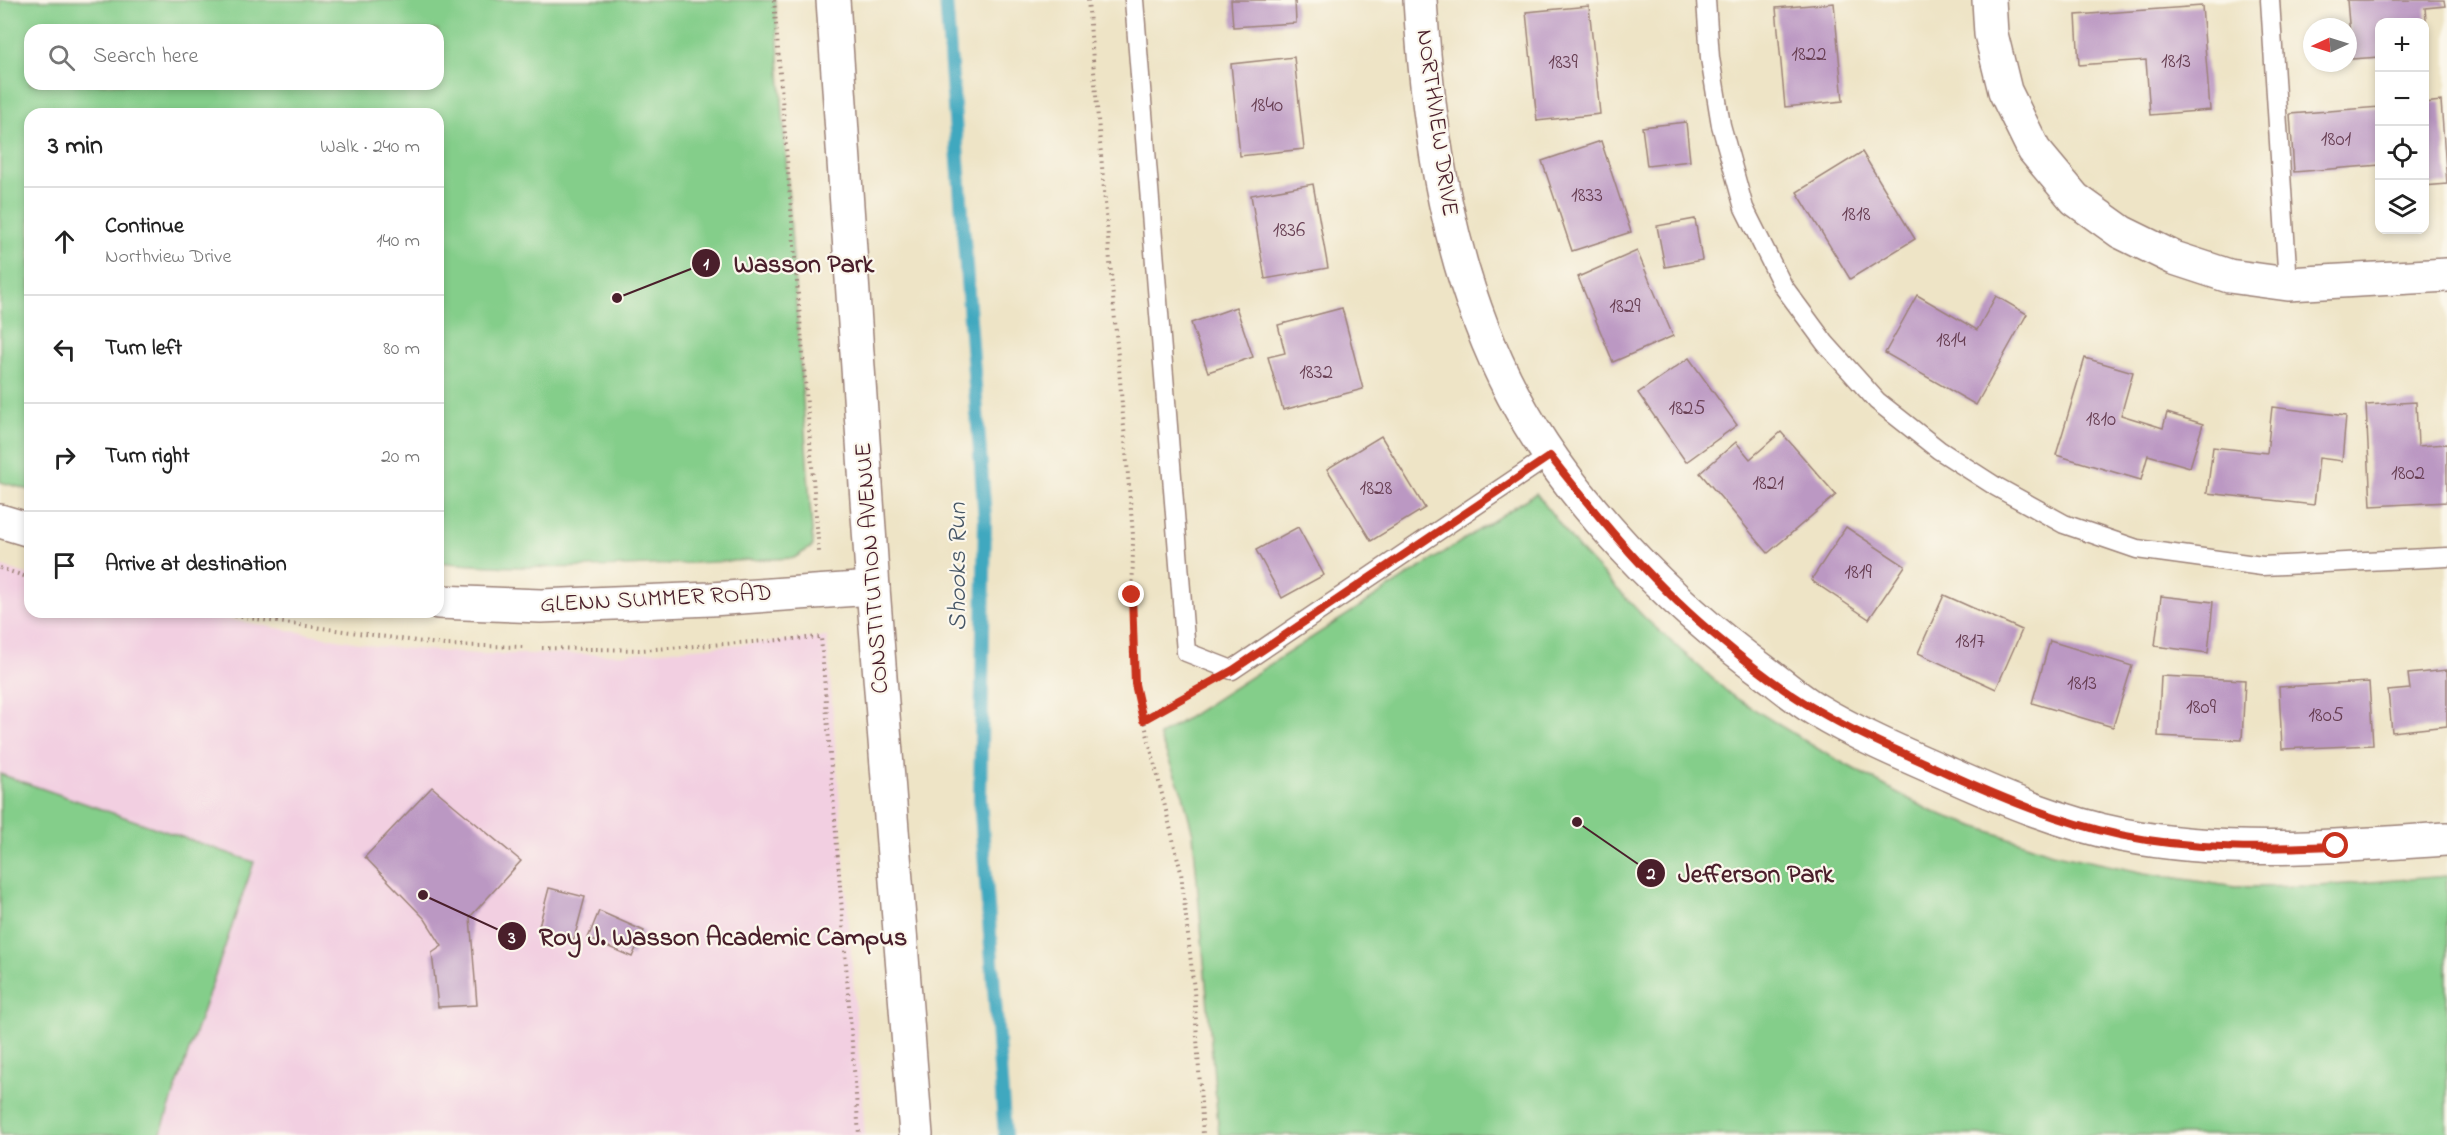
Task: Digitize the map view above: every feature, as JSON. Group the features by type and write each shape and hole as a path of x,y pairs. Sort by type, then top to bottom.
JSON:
{"street":[{"name":"CONSTITUTION AVENUE","path":"833,0 873,588 916,1135"},
{"name":"NORTHVIEW DRIVE","path":"1420,0 1424,69 1436,158 1452,234 1478,316 1512,394 1550,456 1601,520 1663,588 1722,641 1814,708 1901,753 2056,818 2121,835 2195,846 2264,849 2447,838"},
{"path":"1989,0 1991,34 2005,91 2034,150 2075,199 2121,231 2174,258 2229,276 2288,284 2447,275"},
{"path":"0,521 24,528"},
{"name":"GLENN SUMMER ROAD","path":"444,602 542,606 873,588"}],"lane":[{"path":"1134,0 1186,652 1233,670 1550,456"},
{"path":"1706,0 1710,58 1721,125 1744,208 1782,286 1825,343 1877,401 1939,450 1995,486 2064,525 2137,549 2262,566 2447,558"},
{"path":"2270,0 2288,284"}],"path":[{"path":"774,0 822,591 821,637 859,1135"},
{"path":"1088,0 1133,535 1132,645 1135,684 1181,872 1194,990 1203,1135"},
{"path":"0,568 24,576"},
{"path":"249,618 445,645 526,647"},
{"path":"537,648 641,650 821,637"},
{"path":"1143,720 1233,670"}],"shaded area":[{"path":"0,566 24,573 24,618 223,618 375,646 477,654 625,654 827,637 865,1135 0,1135"}],"green space":[{"path":"0,0 775,0 813,546 794,558 661,565 526,567 444,562 444,108 24,108 24,488 0,482"},
{"path":"1536,493 1578,548 1645,618 1731,695 1823,752 1931,811 2052,853 2145,873 2235,887 2320,886 2447,876 2447,1135 1219,1135 1193,834 1183,795 1159,736"},
{"path":"0,774 254,862 160,1135 0,1135"}],"building":[{"path":"1231,0 1295,0 1296,23 1233,27"},
{"path":"2347,0 2444,0 2445,6 2425,8 2426,18 2375,18 2375,57 2357,59 2357,18 2349,18"},
{"path":"1834,3 1843,101 1785,107 1776,8"},
{"path":"1589,6 1600,114 1537,121 1526,12"},
{"path":"2202,6 2210,110 2150,115 2146,60 2079,65 2076,15"},
{"path":"1294,57 1304,149 1240,156 1231,64"},
{"path":"2441,101 2447,184 2429,186 2429,102"},
{"path":"2375,107 2375,165 2294,172 2290,114"},
{"path":"1686,122 1690,161 1647,166 1642,127"},
{"path":"1601,141 1631,232 1572,251 1542,161"},
{"path":"1862,152 1915,239 1850,279 1797,192"},
{"path":"1313,184 1328,268 1265,279 1251,195"},
{"path":"1695,219 1702,260 1665,267 1657,226"},
{"path":"1637,251 1673,336 1613,362 1578,277"},
{"path":"1917,295 1977,330 1996,296 2027,314 1976,405 1885,353"},
{"path":"1236,307 1253,357 1208,372 1191,323"},
{"path":"1342,308 1363,389 1283,410 1268,357 1285,353 1278,325"},
{"path":"1689,358 1737,425 1686,462 1638,393"},
{"path":"2085,358 2133,372 2121,415 2163,428 2167,413 2203,424 2190,467 2148,455 2141,480 2056,455"},
{"path":"2416,402 2418,446 2447,444 2447,502 2371,506 2366,405"},
{"path":"2272,407 2346,416 2342,461 2319,458 2314,505 2207,493 2213,447 2267,453"},
{"path":"1781,432 1836,495 1768,553 1700,473 1736,442 1750,459"},
{"path":"1381,436 1425,508 1371,541 1327,469"},
{"path":"1298,527 1324,575 1282,598 1256,550"},
{"path":"1846,527 1905,566 1869,619 1811,580"},
{"path":"1944,595 2022,630 1996,689 1918,653"},
{"path":"2161,596 2213,602 2208,653 2155,646"},
{"path":"2050,641 2132,666 2113,727 2032,703"},
{"path":"2447,670 2447,726 2392,732 2388,691 2410,689 2408,674"},
{"path":"2161,676 2245,680 2242,740 2158,736"},
{"path":"2369,682 2373,745 2282,749 2279,687"},
{"path":"432,787 521,861 470,917 477,1005 438,1007 432,953 442,946 425,919 365,857"},
{"path":"549,888 585,897 574,939 538,930"},
{"path":"599,911 644,931 632,957 588,938"}],"waterway":[{"name":"Shooks Run","path":"946,0 985,519 980,799 1005,1135"}],"place":[{"name":"Wasson Park","path":"617,298"},
{"name":"Jefferson Park","path":"1577,822"},
{"name":"Roy J. Wasson Academic Campus","path":"423,895"}],"route":[{"path":"1132,595 1135,684 1143,720 1233,670 1550,456 1601,520 1663,588 1722,641 1814,708 1901,753 2045,815 2121,835 2195,846 2264,849 2336,846"}]}
